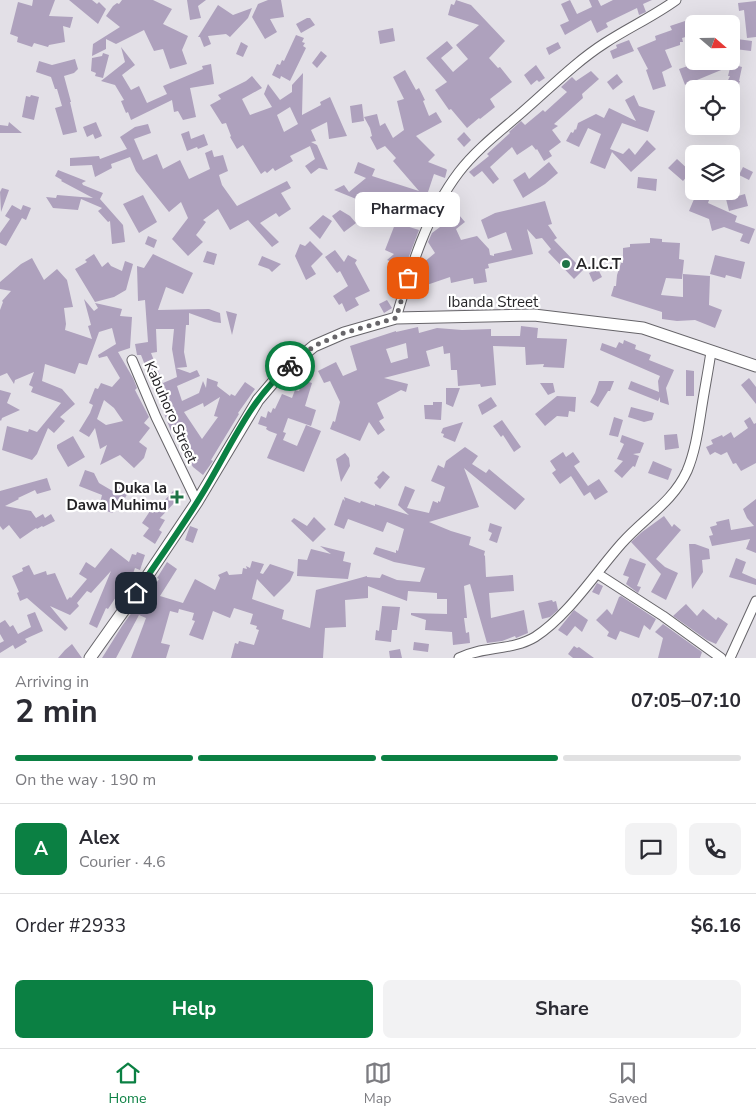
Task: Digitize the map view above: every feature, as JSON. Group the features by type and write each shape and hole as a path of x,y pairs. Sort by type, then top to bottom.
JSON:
{"street":[{"path":"396,318 422,239 438,204 459,171 544,92 584,59 604,44 676,0"},
{"name":"Ibanda Street","path":"90,658 197,502 258,400 281,373 314,346 344,333 396,318 534,315 643,328 756,366"},
{"path":"458,658 470,653 515,644 534,637 561,614 598,574 623,541 664,504 679,487 694,451 710,352"},
{"name":"Kabuhoro Street","path":"132,360 156,417 197,502"},
{"path":"598,574 663,616 721,658"},
{"path":"730,658 756,601"}],"building":[{"path":"33,0 55,0 49,16 73,17 70,28 63,26 65,42 49,45 48,47 34,43 32,47 17,42 18,37 10,34 18,2 32,6"},
{"path":"69,0 92,0 97,4 99,2 106,9 98,24"},
{"path":"122,0 153,0 172,9 163,24 188,36 182,50 187,64 170,69 163,49 154,51 144,30 116,44 106,39 106,49 92,56 93,44 120,27 106,16 113,6 117,3 119,4"},
{"path":"187,0 206,0 198,6 201,18 190,20"},
{"path":"268,0 281,0 284,17 270,19 277,32 265,39 252,17 258,4"},
{"path":"456,0 471,5 505,41 489,58 498,68 500,67 512,82 490,99 495,107 467,128 451,109 449,110 435,90 447,82 426,58 447,41 453,48 441,58 453,72 468,59 456,45 479,25 448,15 451,4 454,5"},
{"path":"570,0 577,14 592,7 589,0 598,0 601,6 613,0 652,0 643,4 646,12 639,15 637,8 606,23 608,27 597,33 591,20 565,35 560,25 569,21 561,4"},
{"path":"756,1 756,37 747,38 744,10 739,11 738,3"},
{"path":"218,5 233,15 252,8 248,18 230,37 226,34 208,36 211,44 204,47 200,37 198,37"},
{"path":"310,18 315,25 301,33 296,24"},
{"path":"685,21 685,37 682,38 683,42 680,42 680,45 665,50 672,67 662,72 666,86 653,90 646,70 648,69 637,48 656,40 655,36 672,30 670,26"},
{"path":"393,28 395,41 380,44 378,31"},
{"path":"296,35 304,38 302,42 305,43 303,46 306,48 290,81 281,76 280,79 272,75 277,64 280,65 282,60 284,61"},
{"path":"740,39 752,41 751,51 740,50"},
{"path":"629,40 634,51 613,59 610,51 617,48 616,45"},
{"path":"241,42 248,46 243,57 236,54"},
{"path":"558,42 561,48 549,55 546,48"},
{"path":"121,47 135,65 122,75 131,90 139,86 147,103 167,94 163,86 203,69 202,66 211,64 214,84 190,88 196,117 183,120 178,111 174,112 172,100 131,120 121,101 124,100 115,85 101,81 125,62"},
{"path":"321,51 327,56 317,68 312,63"},
{"path":"103,53 109,55 103,78 95,76 96,73 91,71 92,58 102,56"},
{"path":"75,59 78,69 74,73 64,76 77,132 63,135 55,108 62,106 57,89 55,89 51,77 36,72 39,61 52,65"},
{"path":"536,65 545,78 539,82 537,80 531,85 524,75"},
{"path":"740,66 742,67 739,80 728,80 730,76 728,76 730,70 740,70"},
{"path":"685,67 685,70 721,70 697,80 685,80 685,85 679,69"},
{"path":"405,70 416,90 419,88 425,100 423,101 429,116 436,112 442,122 416,136 435,155 428,162 447,170 445,178 434,174 427,195 430,195 426,207 423,206 421,212 410,208 403,225 419,230 405,267 387,260 394,254 385,250 397,219 379,212 381,209 334,190 344,185 349,192 366,178 354,173 358,162 375,169 372,176 419,191 393,161 396,158 385,146 377,150 370,137 372,136 370,128 364,117 377,114 380,126 385,123 393,138 404,130 397,101 404,99 393,77"},
{"path":"591,71 599,79 582,94 583,98 554,124 558,126 552,130 561,142 549,151 552,156 544,161 537,149 532,145 517,155 512,147 490,167 499,179 493,184 482,171 474,177 469,172 489,156 487,154 521,121 525,125 543,110 545,112 567,92 561,87 572,77 576,81"},
{"path":"303,73 302,115 321,105 320,102 330,97 347,136 329,139 327,122 311,130 316,141 311,142 317,145 328,170 319,168 311,174 305,166 315,159 310,146 290,156 293,161 275,171 273,168 267,173 265,171 261,174 243,145 237,149 230,137 226,123 222,124 210,105 221,99 218,95 252,76 262,88 242,99 250,115 272,107 264,94 268,84 280,100 292,92 292,85","holes":["290,107 298,124 284,132 277,115"]},
{"path":"617,74 623,82 613,90 607,82"},
{"path":"31,95 39,97 34,120 22,117 26,96 30,97"},
{"path":"634,95 639,106 655,111 648,132 622,123 610,149 623,154 629,148 635,155 647,140 656,149 631,172 612,152 605,169 590,163 601,134 588,128 579,147 566,141 571,132 573,133 576,130 578,123 596,114 604,118 609,108 636,121 625,100"},
{"path":"362,104 364,121 352,123 350,106"},
{"path":"9,122 22,133 0,133 0,125 8,126"},
{"path":"96,122 102,136 95,139 93,134 87,137 83,127"},
{"path":"148,124 151,133 134,139 143,160 157,154 163,169 180,160 189,179 210,169 205,153 212,150 214,157 223,155 228,171 219,175 222,185 237,206 287,181 291,188 281,193 291,209 279,217 276,213 260,223 279,242 272,247 248,220 230,230 218,209 203,220 206,222 196,235 203,242 188,256 172,239 188,218 181,202 169,212 136,171 130,157 111,164 112,168 95,177 92,165 70,166 70,158 99,156 100,159 127,149 120,137 135,127"},
{"path":"189,131 191,139 204,134 208,145 187,151 181,134"},
{"path":"464,132 471,140 464,147 457,139"},
{"path":"677,159 685,166 685,179 683,181 668,168"},
{"path":"549,162 558,173 523,198 513,180 525,172 529,179"},
{"path":"743,167 753,172 749,180 740,176"},
{"path":"58,170 86,181 82,183 83,185 103,193 100,199 123,225 125,242 112,244 110,221 108,222 98,211 102,208 81,199 78,210 53,208 46,197 56,198 57,195 93,198 61,181 55,176"},
{"path":"638,177 657,179 656,191 637,188"},
{"path":"2,188 9,190 1,212 0,192"},
{"path":"745,194 748,206 729,211 726,200 740,200 740,195"},
{"path":"143,195 157,222 139,233 123,204"},
{"path":"694,200 709,200 708,203 737,216 735,222 755,229 749,244 740,241 743,234 724,227 712,231 709,219 689,211"},
{"path":"545,201 552,224 548,225 557,238 554,240 576,263 582,260 586,267 574,279 548,252 551,249 542,238 536,239 527,229 533,254 488,264 489,268 485,269 487,282 474,284 473,278 451,283 450,277 418,288 416,275 429,271 423,263 435,253 428,242 432,233 440,227 436,222 453,208 465,222 456,229 461,240 477,236 489,249 490,255 494,256 494,254 512,250 506,232 488,239 481,220 495,213"},
{"path":"12,205 21,210 23,205 31,208 26,220 22,218 6,246 0,243 0,233 10,219 5,216"},
{"path":"340,210 350,216 356,223 344,232 332,216"},
{"path":"323,215 332,221 320,239 309,228"},
{"path":"148,236 157,240 154,248 145,244"},
{"path":"650,238 662,239 662,242 680,243 679,259 684,260 682,279 666,278 661,295 683,297 683,274 710,276 709,305 722,310 715,328 695,320 677,321 662,319 662,312 611,296 614,286 616,286 621,263 623,263 623,248 630,247 630,244 650,243"},
{"path":"310,241 323,254 311,266 316,274 306,280 295,256 300,244 305,246"},
{"path":"335,250 344,262 348,255 357,260 355,263 370,291 355,298 359,305 346,312 342,303 339,305 333,296 348,286 340,271 337,273 325,257"},
{"path":"207,251 217,254 214,265 203,262"},
{"path":"94,254 102,267 108,262 111,266 122,271 125,261 133,264 126,290 114,297 95,302 75,269 87,262 85,260"},
{"path":"153,254 193,273 183,294 166,287 158,310 209,309 220,313 221,323 189,313 189,325 186,325 184,352 187,367 176,368 190,373 197,370 200,376 177,386 182,401 199,393 203,381 206,388 207,378 218,382 217,386 230,396 231,394 235,396 245,382 255,389 238,413 211,460 213,461 203,475 193,467 185,454 188,450 174,430 171,431 141,355 137,355 135,344 148,342 145,300 138,301 137,266 144,268","holes":["156,329 174,329 172,349 177,377 163,383 151,353 157,352","220,397 214,416 218,417 202,439 184,412 203,403 204,407"]},
{"path":"715,255 745,262 741,279 726,275 725,278 710,274"},
{"path":"262,256 281,264 272,272 258,265"},
{"path":"32,258 44,280 57,269 67,280 73,307 64,308 65,330 92,339 88,326 91,325 84,299 94,311 98,308 95,303 122,309 120,316 132,317 130,348 118,352 133,378 137,388 135,390 149,417 144,423 150,428 139,442 147,448 144,458 134,468 120,455 100,465 107,445 100,449 95,428 89,437 79,431 93,405 89,403 95,388 98,389 101,383 112,387 120,378 107,356 99,358 98,355 116,344 112,328 99,332 87,365 79,363 75,374 45,364 42,381 62,389 75,404 60,417 65,421 54,433 48,428 37,454 32,460 2,450 7,426 28,432 29,429 37,432 61,403 31,392 33,387 29,385 34,372 15,380 14,384 7,373 0,376 0,310 2,301 11,291 0,289 0,282 21,264","holes":["104,400 114,408 123,421 106,425 97,419"]},
{"path":"598,269 602,277 593,282 589,273"},
{"path":"387,300 392,308 384,313 379,304"},
{"path":"226,311 237,314 232,335"},
{"path":"521,326 538,328 537,338 567,339 564,368 543,367 544,364 526,365 525,347 493,346 496,385 481,387 480,384 458,386 457,370 451,370 450,353 444,354 443,346 426,351 430,366 384,378 408,384 406,392 401,390 377,403 384,418 379,421 385,430 378,435 369,422 360,441 330,429 333,421 335,422 340,402 330,381 324,383 318,371 336,362 343,376 357,370 350,346 396,331 418,327 419,333 437,328 462,330 491,329 491,336 520,336","holes":["406,343 408,358 391,363 386,349"]},
{"path":"624,340 636,345 635,349 651,355 649,360 674,370 666,388 669,405 660,402 660,397 658,401 628,389 631,381 659,392 658,381 660,376 600,350 602,343 616,348 619,342 623,344"},
{"path":"279,348 288,356 273,370 266,364"},
{"path":"686,370 694,371 694,396 686,396"},
{"path":"749,378 756,387 756,404 741,385"},
{"path":"303,380 312,383 305,406 316,410 311,426 288,418 283,432 286,433 283,440 297,446 306,425 321,431 304,472 267,458 277,434 266,429 267,427 258,424 261,416 266,418 268,411 271,413 273,408 275,409 282,394 292,398 295,390 299,391"},
{"path":"599,381 614,381 610,391 608,391 598,407 590,402"},
{"path":"540,383 553,383 555,392 548,395"},
{"path":"446,388 460,388 453,407 446,404"},
{"path":"0,390 11,393 7,403 20,410 2,418 1,421 0,420"},
{"path":"557,396 576,397 575,412 569,411 568,417 557,416 545,426 535,414"},
{"path":"491,397 497,406 482,415 478,405"},
{"path":"433,402 442,402 441,420 425,419 424,405 433,405"},
{"path":"631,407 654,413 652,420 644,422 628,417"},
{"path":"614,417 623,420 618,437 609,435"},
{"path":"750,417 754,424 756,423 756,463 741,471 736,463 733,464 727,452 721,455 715,452 710,455 706,447 713,444 711,440 722,435 723,437 731,432 734,438 748,428 744,421"},
{"path":"502,420 521,447 514,452 503,435 501,437 493,426"},
{"path":"463,422 455,442 443,437 444,434 441,433 443,428"},
{"path":"677,434 679,448 665,450 664,435"},
{"path":"622,435 644,443 640,453 633,454 639,456 635,467 633,466 622,478 614,471 623,461 617,459 624,444 620,442"},
{"path":"73,436 85,457 68,467 57,445"},
{"path":"465,447 478,456 472,464 486,473 489,469 525,499 515,510 464,468 479,507 429,522 471,537 469,545 485,551 486,577 513,575 514,591 489,593 491,618 524,610 528,633 516,638 515,636 502,641 487,643 470,584 464,586 467,618 464,618 466,633 469,632 470,643 453,645 452,632 425,630 426,620 411,615 411,613 447,614 447,599 437,599 437,593 408,591 407,601 368,586 368,598 345,600 346,627 325,628 323,658 231,658 235,643 238,644 239,641 254,645 259,630 256,629 257,626 250,624 253,614 234,608 230,618 213,611 203,640 189,635 195,621 192,620 194,613 179,609 178,613 170,611 161,643 170,645 166,658 131,658 146,618 139,615 116,658 102,658 122,626 159,579 157,578 167,562 177,569 160,596 183,603 195,579 215,590 220,578 218,575 227,571 229,575 242,574 243,568 247,569 246,566 250,568 252,561 264,564 260,573 263,574 270,564 294,572 290,581 274,597 257,579 252,599 284,610 282,619 310,628 316,590 367,576 380,578 382,574 397,580 420,582 425,568 394,562 373,554 376,547 396,553 404,529 387,522 383,532 348,519 344,529 334,525 343,499 345,501 344,497 360,503 361,501 375,506 375,504 409,515 398,505 405,486 415,490 407,508 429,513 433,501 440,502 445,487 431,481 438,465 444,468 446,461"},
{"path":"563,452 566,457 573,452 580,462 574,466 588,486 599,479 608,492 595,500 590,492 584,496 571,476 560,484 552,473 556,470 550,461"},
{"path":"345,453 349,458 350,466 341,482 336,459"},
{"path":"653,461 672,469 668,480 648,473"},
{"path":"85,470 94,473 99,483 116,493 120,486 129,491 125,498 121,496 113,513 102,510 99,507 102,495 79,486"},
{"path":"383,471 390,477 380,489 374,483"},
{"path":"47,478 51,490 37,494 35,490 5,506 31,511 36,518 43,514 45,518 51,514 55,521 36,528 20,539 9,525 3,530 0,526 0,491"},
{"path":"174,490 182,495 178,502 176,501 160,518 165,520 159,530 162,532 155,544 143,536 149,528 142,523 150,511 153,513"},
{"path":"756,499 756,553 746,549 750,539 712,546 709,536 713,535 710,527 717,525 716,522 729,519 731,530 754,526 747,518 743,509"},
{"path":"664,516 672,527 674,524 681,530 656,559 665,567 678,573 666,600 651,592 661,574 631,542"},
{"path":"314,517 326,529 313,542 291,521 294,518 307,526"},
{"path":"490,523 502,527 497,543 489,540 492,533 488,531"},
{"path":"190,526 198,529 193,543 185,540"},
{"path":"689,544 709,549 710,559 702,560 703,572 692,589"},
{"path":"320,546 345,552 343,561 351,563 348,579 297,576 298,559 307,560 311,549 331,554"},
{"path":"111,548 129,562 132,554 136,555 137,552 145,555 140,570 135,568 126,594 120,591 108,609 106,608 97,628 89,624 111,571 91,593 87,591 77,603 79,606 70,615 50,606 68,628 65,631 27,598 20,601 17,593 19,592 12,576 23,571 22,568 29,565 34,575 46,571 47,575 55,573 67,600 71,598 87,579 79,574 86,562 95,568"},
{"path":"630,558 646,564 637,586 641,587 638,593 626,584 629,577 623,575"},
{"path":"736,558 746,562 742,573 756,579 756,585 729,577"},
{"path":"597,583 603,586 599,595 592,592"},
{"path":"621,596 656,619 650,630 644,625 639,638 620,631 616,640 607,636 609,632 596,620 607,609 612,615"},
{"path":"552,600 553,602 556,601 558,610 550,617 542,619 538,603"},
{"path":"686,604 697,616 703,609 716,620 718,617 728,624 716,644 707,640 673,616"},
{"path":"382,606 400,607 397,630 392,630 391,642 375,640 376,630 379,631"},
{"path":"574,610 588,620 582,632 575,626 567,636 558,630"},
{"path":"35,612 43,631 25,639 27,642 15,649 13,645 0,653 0,643 4,641 0,634 0,623 5,620 10,627 13,625 18,634 31,627 27,615"},
{"path":"663,624 702,652 700,658 658,658 663,638 655,632"},
{"path":"414,642 429,644 428,652 413,650"},
{"path":"72,644 82,658 58,658 65,650"},
{"path":"574,646 579,647 594,658 573,658 568,654"},
{"path":"400,649 402,658 390,658 389,651"}],"way so far":[{"path":"290,366 314,346 375,322 396,318 408,278"}],"place":[{"name":"A.I.C.T","path":"566,264"},
{"name":"Pharmacy","path":"408,278"},
{"name":"Duka la Dawa Muhimu","path":"177,497"}],"route":[{"path":"136,593 197,502 258,400 281,373 290,366"}]}
